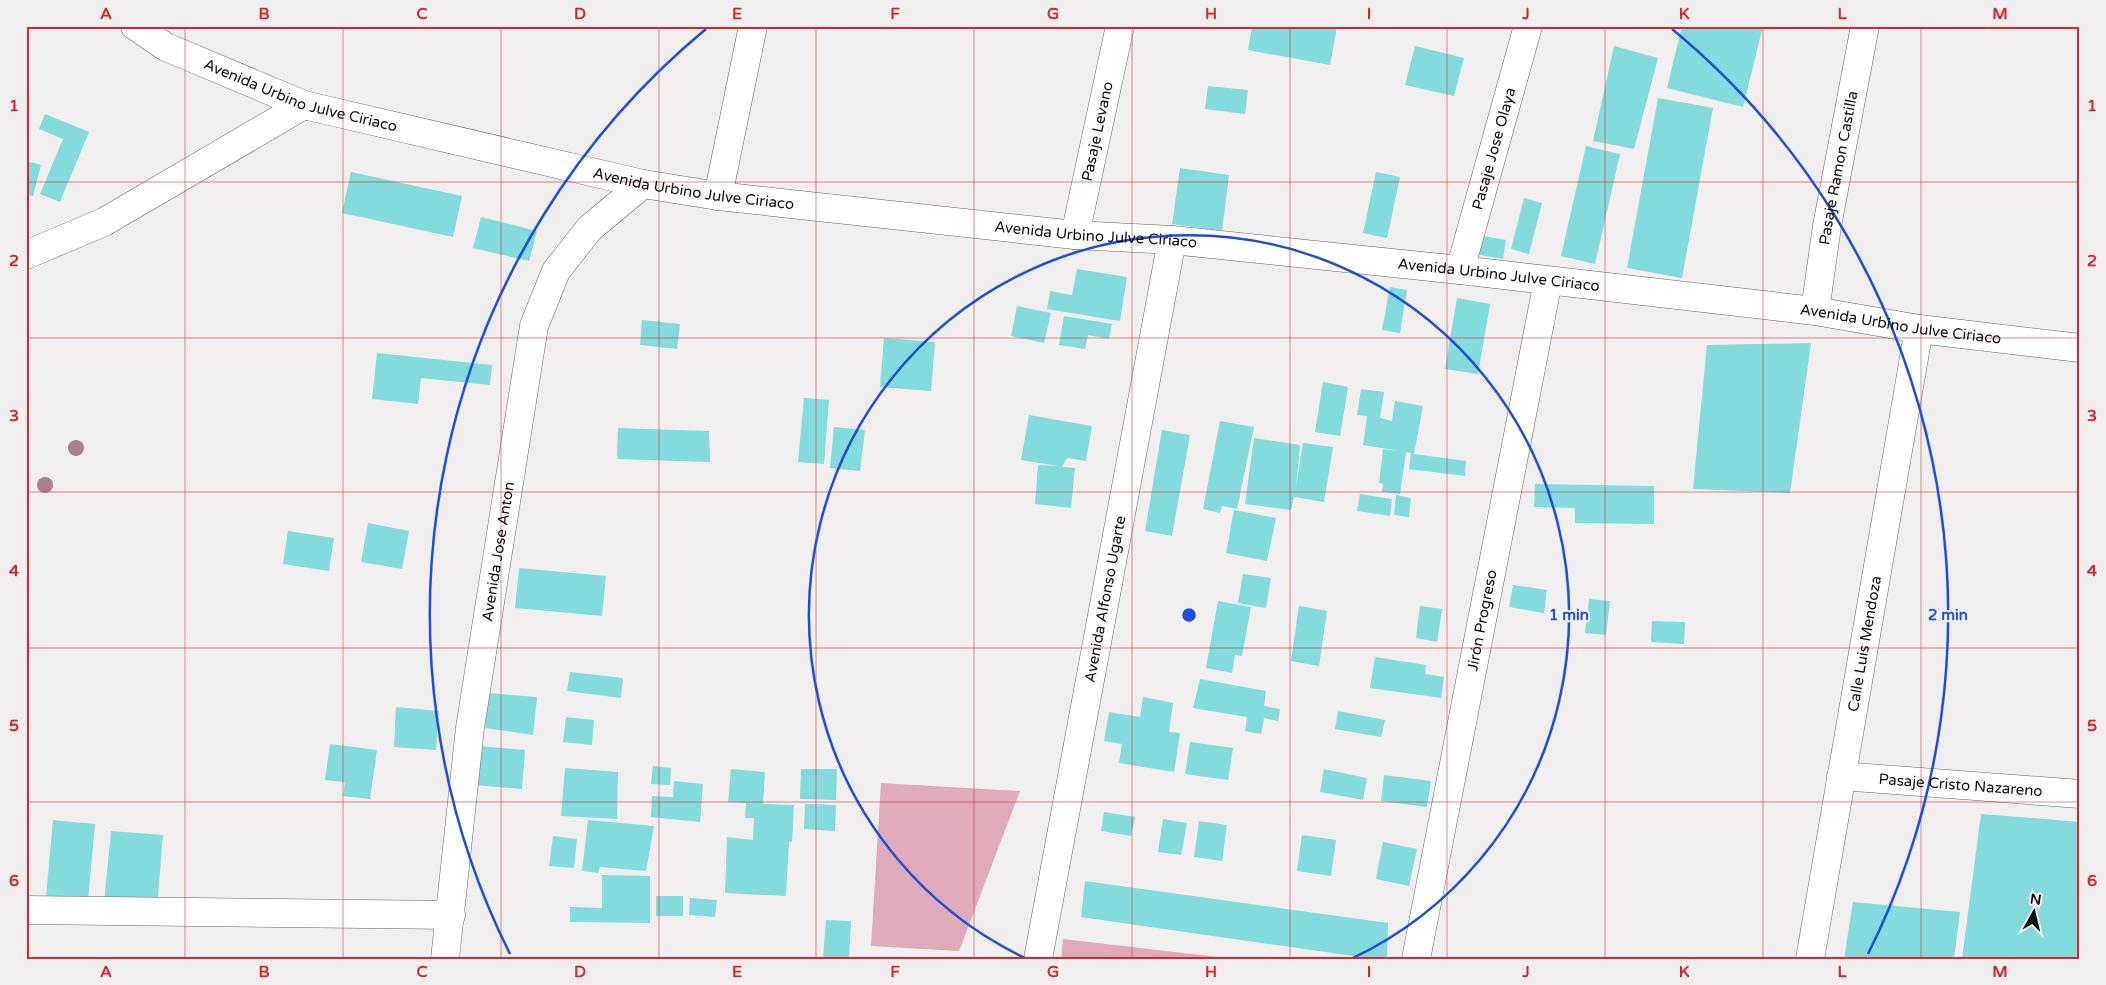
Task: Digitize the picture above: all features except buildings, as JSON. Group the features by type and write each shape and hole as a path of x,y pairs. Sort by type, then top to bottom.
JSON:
{"street":[{"name":"Avenida Urbino Julve Ciriaco","path":"136,26 166,48 304,106 643,184 718,196 1075,235 1172,240 1460,270 1815,311 1919,329 2080,348"},
{"path":"718,196 753,26"},
{"name":"Pasaje Levano","path":"1075,235 1120,26"},
{"name":"Pasaje Jose Olaya","path":"1460,270 1528,26"},
{"name":"Pasaje Ramon Castilla","path":"1815,311 1827,226 1865,26"},
{"path":"26,255 104,222 304,106"},
{"name":"Avenida Jose Anton","path":"445,959 470,728 534,326 556,271 590,228 643,184"},
{"name":"Avenida Alfonso Ugarte","path":"1038,959 1172,240"},
{"name":"Jirón Progreso","path":"1416,959 1548,281"},
{"name":"Calle Luis Mendoza","path":"1810,959 1919,329"},
{"name":"Pasaje Cristo Nazareno","path":"1841,776 2080,794"},
{"path":"26,910 451,914"}],"shaded area":[{"path":"881,783 1020,791 959,951 871,946"},
{"path":"1063,939 1235,959 1061,959"}]}
